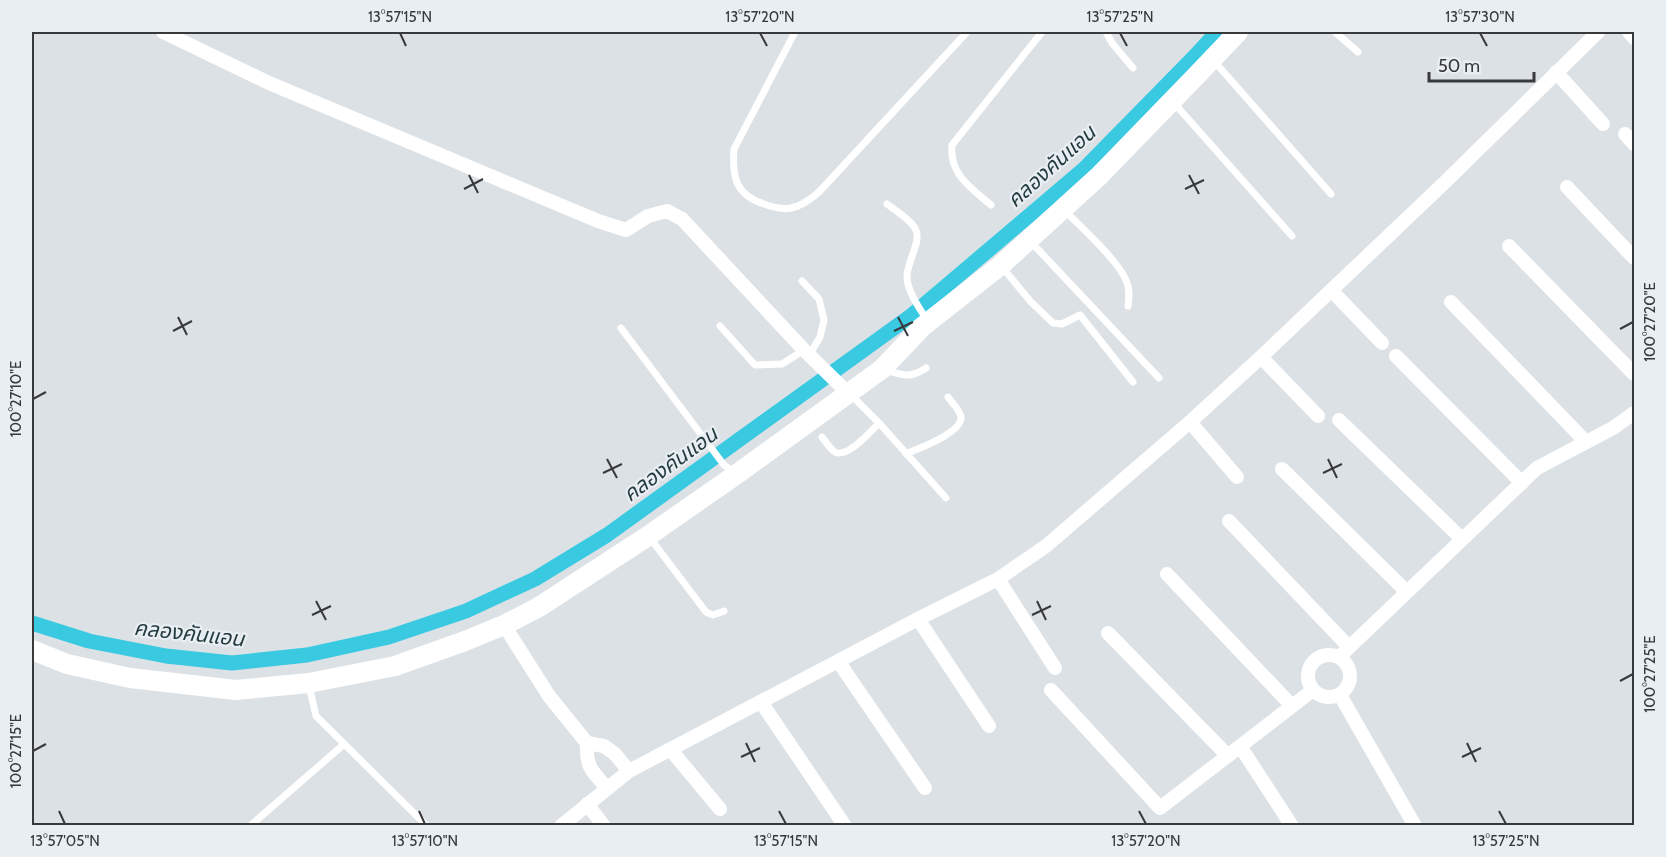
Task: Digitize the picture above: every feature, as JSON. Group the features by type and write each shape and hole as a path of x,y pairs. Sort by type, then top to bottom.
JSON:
{"street":[{"path":"163,32 269,83 598,221 626,230 648,216 667,212 682,219 848,393"},
{"path":"32,650 67,664 130,678 236,690 309,683 395,666 504,625 539,607 648,536 731,470 882,369 925,317 1000,265 1099,177 1238,32"},
{"path":"561,825 629,771 998,579 1046,546 1262,357 1598,32"},
{"path":"1629,32 1635,38"},
{"path":"1556,72 1603,124"},
{"path":"1567,187 1635,258"},
{"path":"1509,246 1635,374"},
{"path":"1330,290 1382,343"},
{"path":"1451,302 1586,442"},
{"path":"1396,356 1522,483"},
{"path":"1262,357 1318,416"},
{"path":"1229,521 1344,652 1351,672 1349,685 1346,691 1333,698 1318,695 1309,684 1308,676 1312,662 1325,655 1344,652 1537,468 1613,428 1635,413"},
{"path":"1339,420 1462,539"},
{"path":"1190,422 1237,477"},
{"path":"1282,469 1407,592"},
{"path":"1167,574 1292,706"},
{"path":"998,579 1055,668"},
{"path":"918,619 989,726"},
{"path":"504,625 549,696 587,743 587,760 607,788"},
{"path":"1108,633 1228,756"},
{"path":"838,661 925,788"},
{"path":"1051,690 1160,808 1313,690"},
{"path":"1340,695 1415,825"},
{"path":"760,702 845,825"},
{"path":"587,743 604,746 615,754 629,771"},
{"path":"1240,746 1293,825"},
{"path":"670,749 720,809"},
{"path":"587,804 604,825"}],"lane":[{"path":"795,32 734,149 733,164 735,178 742,193 756,202 789,209 804,204 819,192 967,32"},
{"path":"991,205 967,184 955,169 951,154 952,145 1042,32"},
{"path":"1106,32 1112,43 1133,68"},
{"path":"1335,32 1358,52"},
{"path":"1212,59 1331,194"},
{"path":"1172,102 1292,236"},
{"path":"887,204 910,221 916,229 918,238 908,265 907,279 911,292 925,317"},
{"path":"1063,210 1105,251 1125,276 1130,295 1128,306"},
{"path":"1029,240 1159,378"},
{"path":"1000,265 1031,302 1053,323 1062,324 1080,315 1133,382"},
{"path":"720,326 755,365 782,364 810,354 820,337 825,320 819,299 802,281"},
{"path":"621,328 711,448 731,470"},
{"path":"882,369 906,376 916,375 926,368"},
{"path":"848,393 879,423 946,498"},
{"path":"906,454 956,429 961,417 948,397"},
{"path":"822,437 832,450 842,454 852,448 879,423"},
{"path":"648,536 706,612 713,615 724,611"},
{"path":"309,683 316,716 427,825"},
{"path":"250,825 343,745"}],"waterway":[{"name":"คลองคันแอน","path":"32,623 89,641 166,656 232,663 307,655 389,637 466,611 535,579 607,535 912,315 1084,169 1217,32"}]}
